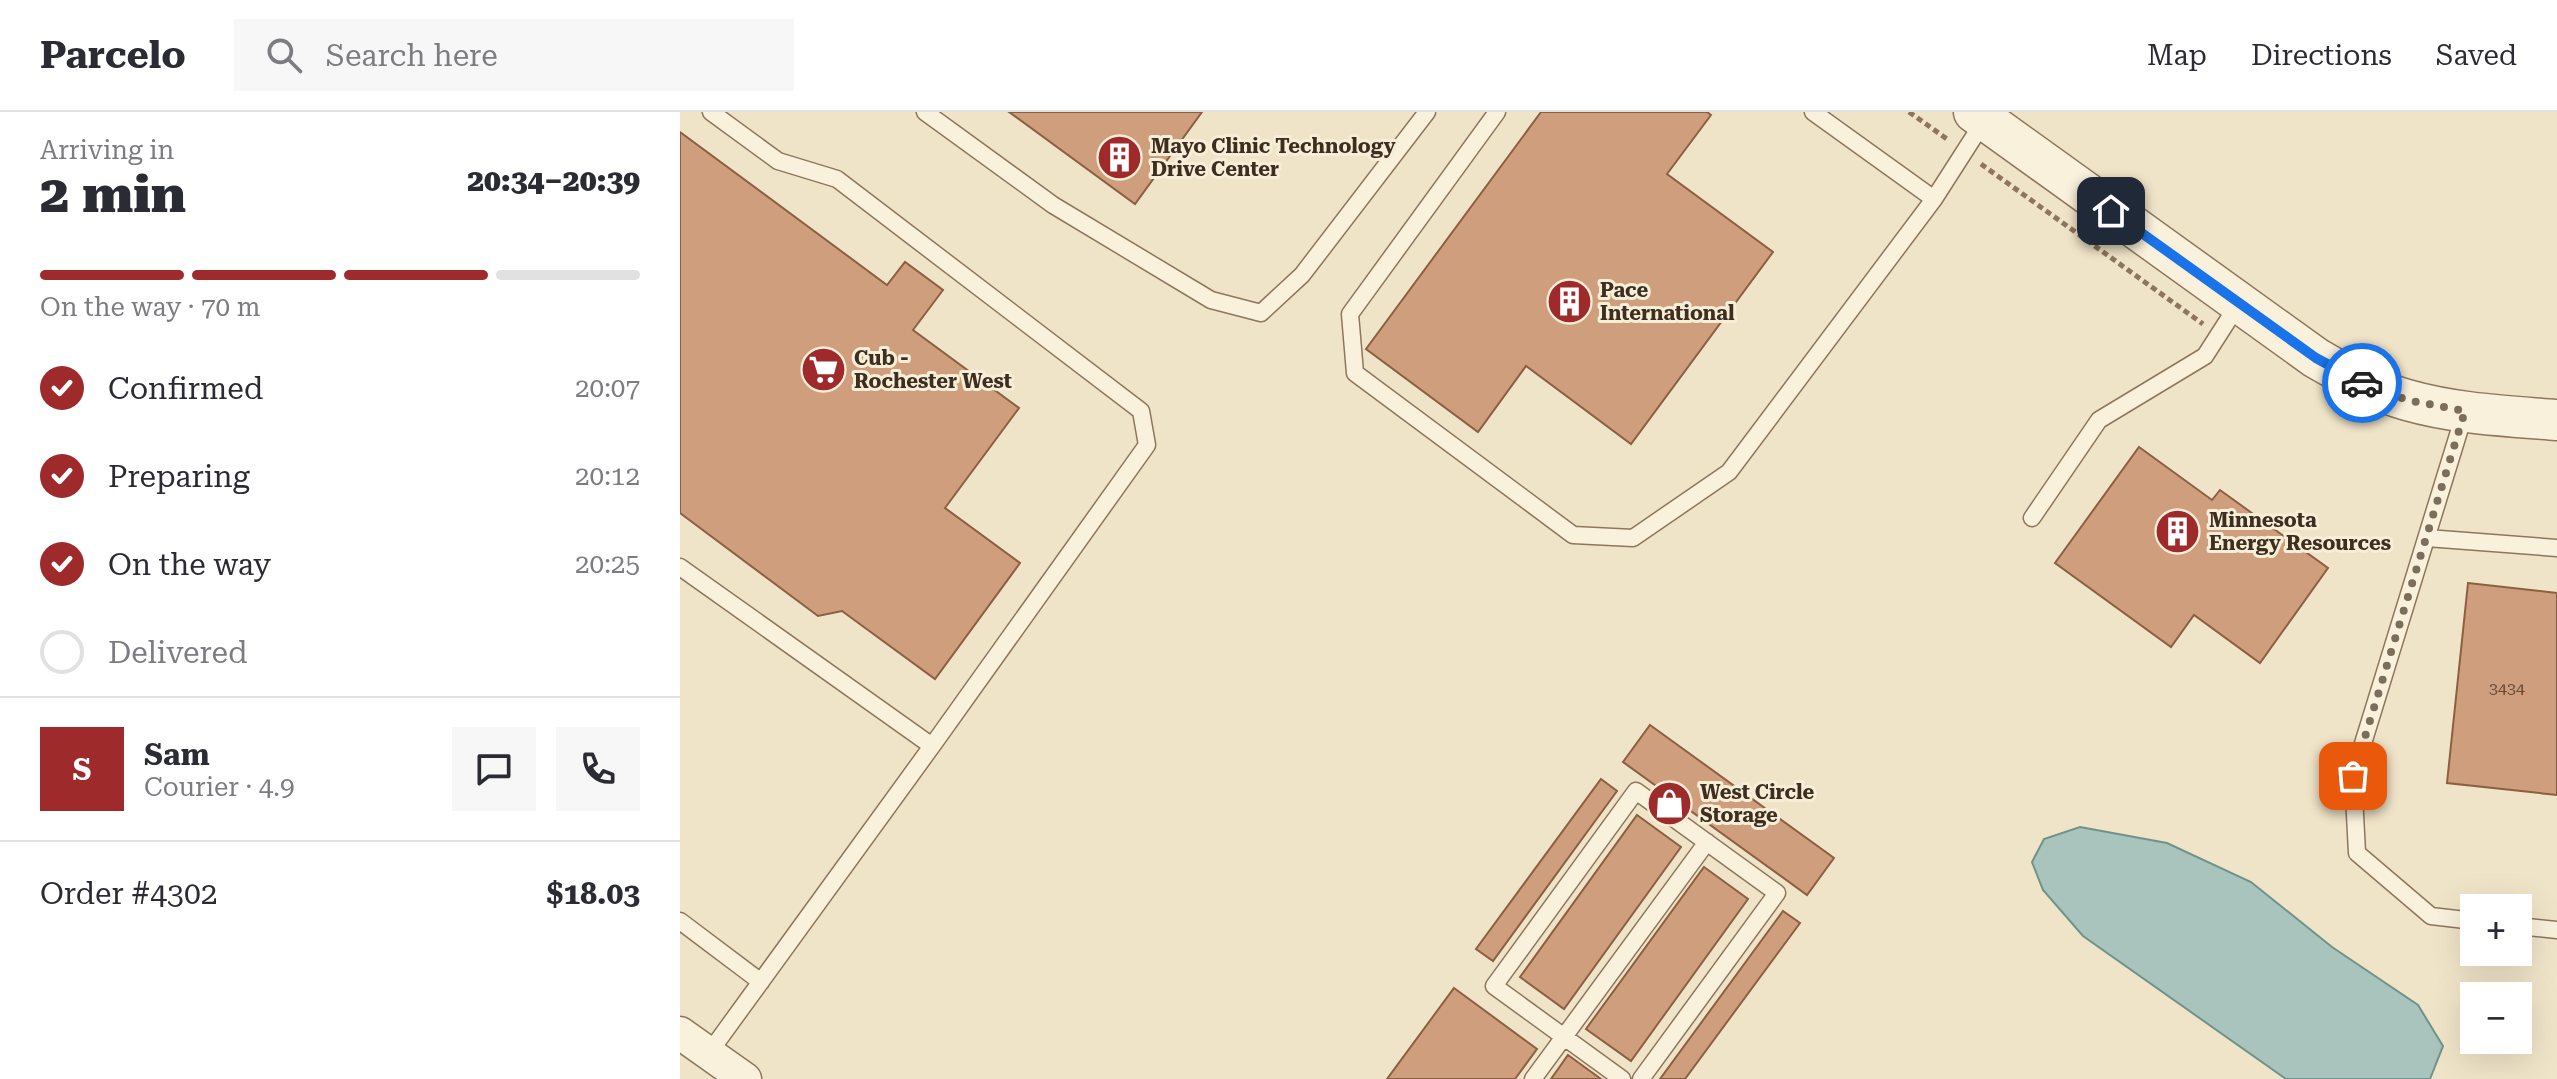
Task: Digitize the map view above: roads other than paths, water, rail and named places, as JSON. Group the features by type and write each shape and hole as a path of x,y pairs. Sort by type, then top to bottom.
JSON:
{"street":[{"path":"1975,128 2229,319 2316,358 2359,382 2407,400 2465,411 2557,420"},
{"path":"680,1033 745,1079"}],"lane":[{"path":"709,1053 1147,445 1141,411 837,179 778,161 711,112"},
{"path":"925,112 1053,205 1184,284 1211,300 1261,313 1302,275 1427,112"},
{"path":"1497,112 1350,314 1355,373 1573,535 1633,538 1729,472 1934,199 1975,128"},
{"path":"1813,112 1934,199"},
{"path":"2032,518 2099,420 2205,356 2229,319"},
{"path":"2460,919 2431,916 2357,853 2353,776 2465,411"},
{"path":"2427,538 2557,548"},
{"path":"680,567 932,746"},
{"path":"1622,1079 1494,986 1636,791 1777,893 1641,1079"},
{"path":"1533,1079 1707,842"},
{"path":"680,921 761,982"},
{"path":"2532,927 2557,930"}],"water":[{"path":"2080,827 2167,843 2251,882 2332,947 2418,1005 2443,1046 2430,1079 2286,1079 2083,936 2043,890 2032,862 2044,839"}],"place":[{"name":"Mayo Clinic Technology Drive Center","path":"1120,158"},
{"name":"Pace International","path":"1569,301"},
{"name":"Cub - Rochester West","path":"823,369"},
{"name":"Minnesota Energy Resources","path":"2178,532"},
{"name":"West Circle Storage","path":"1669,804"}]}
